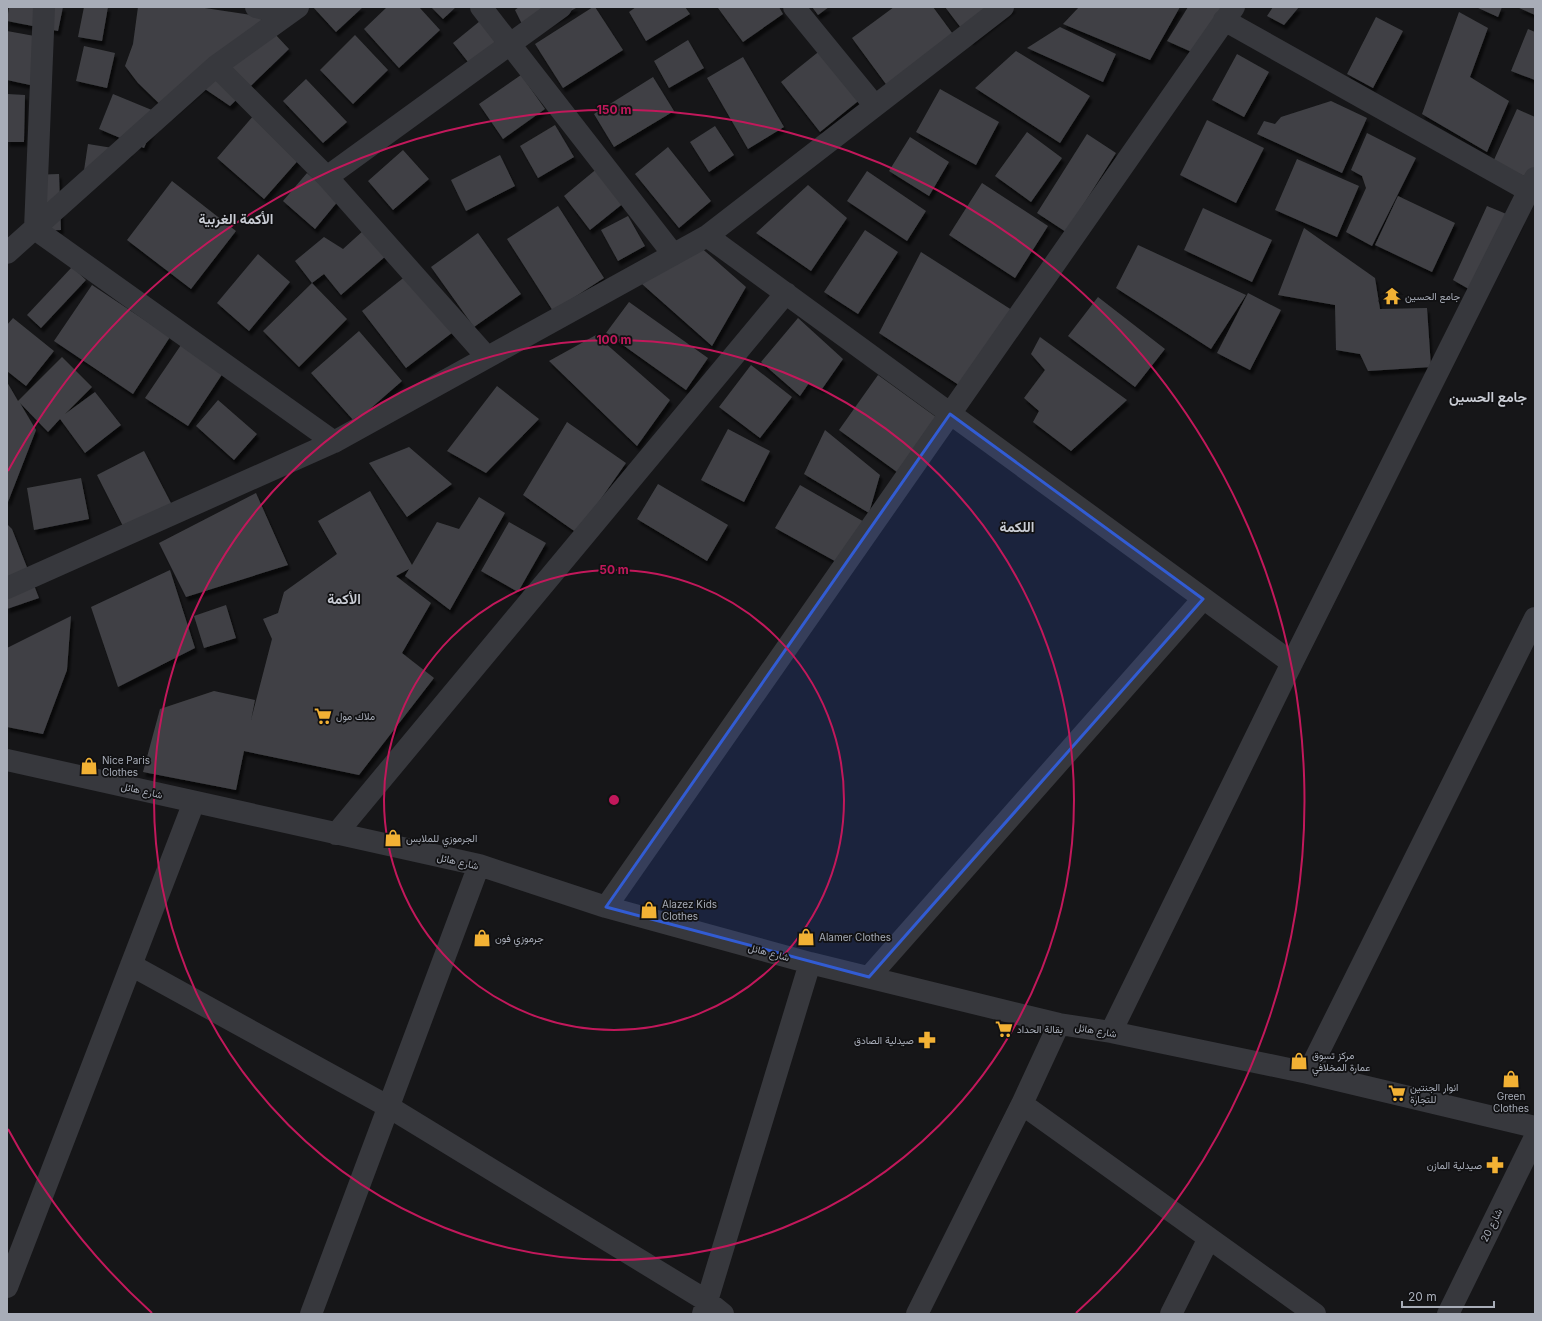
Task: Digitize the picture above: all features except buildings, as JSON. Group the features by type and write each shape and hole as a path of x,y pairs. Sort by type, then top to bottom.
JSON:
{"street":[{"path":"35,229 44,7"},
{"path":"256,7 292,11"},
{"path":"481,7 673,254"},
{"path":"327,177 561,7"},
{"path":"794,7 875,106"},
{"path":"7,588 334,442 707,236 1003,7"},
{"path":"8,250 35,229 216,66 292,11"},
{"path":"606,907 1229,14 1532,184 1292,663 1111,1032"},
{"path":"216,66 327,177 487,357"},
{"path":"35,229 334,442"},
{"path":"707,236 1292,663"},
{"path":"336,834 786,293"},
{"path":"869,977 1203,599"},
{"path":"1308,1073 1535,618"},
{"name":"شارع هائل","path":"7,760 479,865 606,907 810,963 1059,1024 1111,1032 1308,1073 1535,1127"},
{"path":"7,1287 194,802"},
{"path":"311,1314 479,865"},
{"path":"131,965 389,1107 711,1310 810,963"},
{"path":"917,1314 1022,1104 1059,1024"},
{"path":"1022,1104 1315,1314"},
{"name":"شارع 20","path":"1448,1314 1535,1137"},
{"path":"1171,1314 1209,1238"}],"highlighted area":[{"path":"950,414 1203,599 869,977 606,907"}],"place":[{"name":"جامع الحسين","path":"1392,296"},
{"name":"ملاك مول","path":"323,716"},
{"name":"Nice Paris Clothes","path":"89,766"},
{"name":"الجرموزي للملابس","path":"393,838"},
{"name":"Alazez Kids Clothes","path":"649,910"},
{"name":"Alamer Clothes","path":"806,937"},
{"name":"جرموزي فون","path":"482,938"},
{"name":"بقالة الحداد","path":"1004,1029"},
{"name":"صيدلية الصادق","path":"927,1040"},
{"name":"مركز تسوق عمارة المخلافي","path":"1299,1061"},
{"name":"Green Clothes","path":"1511,1079"},
{"name":"انوار الجنتين للتجارة","path":"1397,1093"},
{"name":"صيدلية المازن","path":"1495,1165"}],"district":[{"name":"الأكمة الغربية","path":"236,219"},
{"name":"جامع الحسين","path":"1488,397"},
{"name":"اللكمة","path":"1017,527"},
{"name":"الأكمة","path":"344,599"}]}
